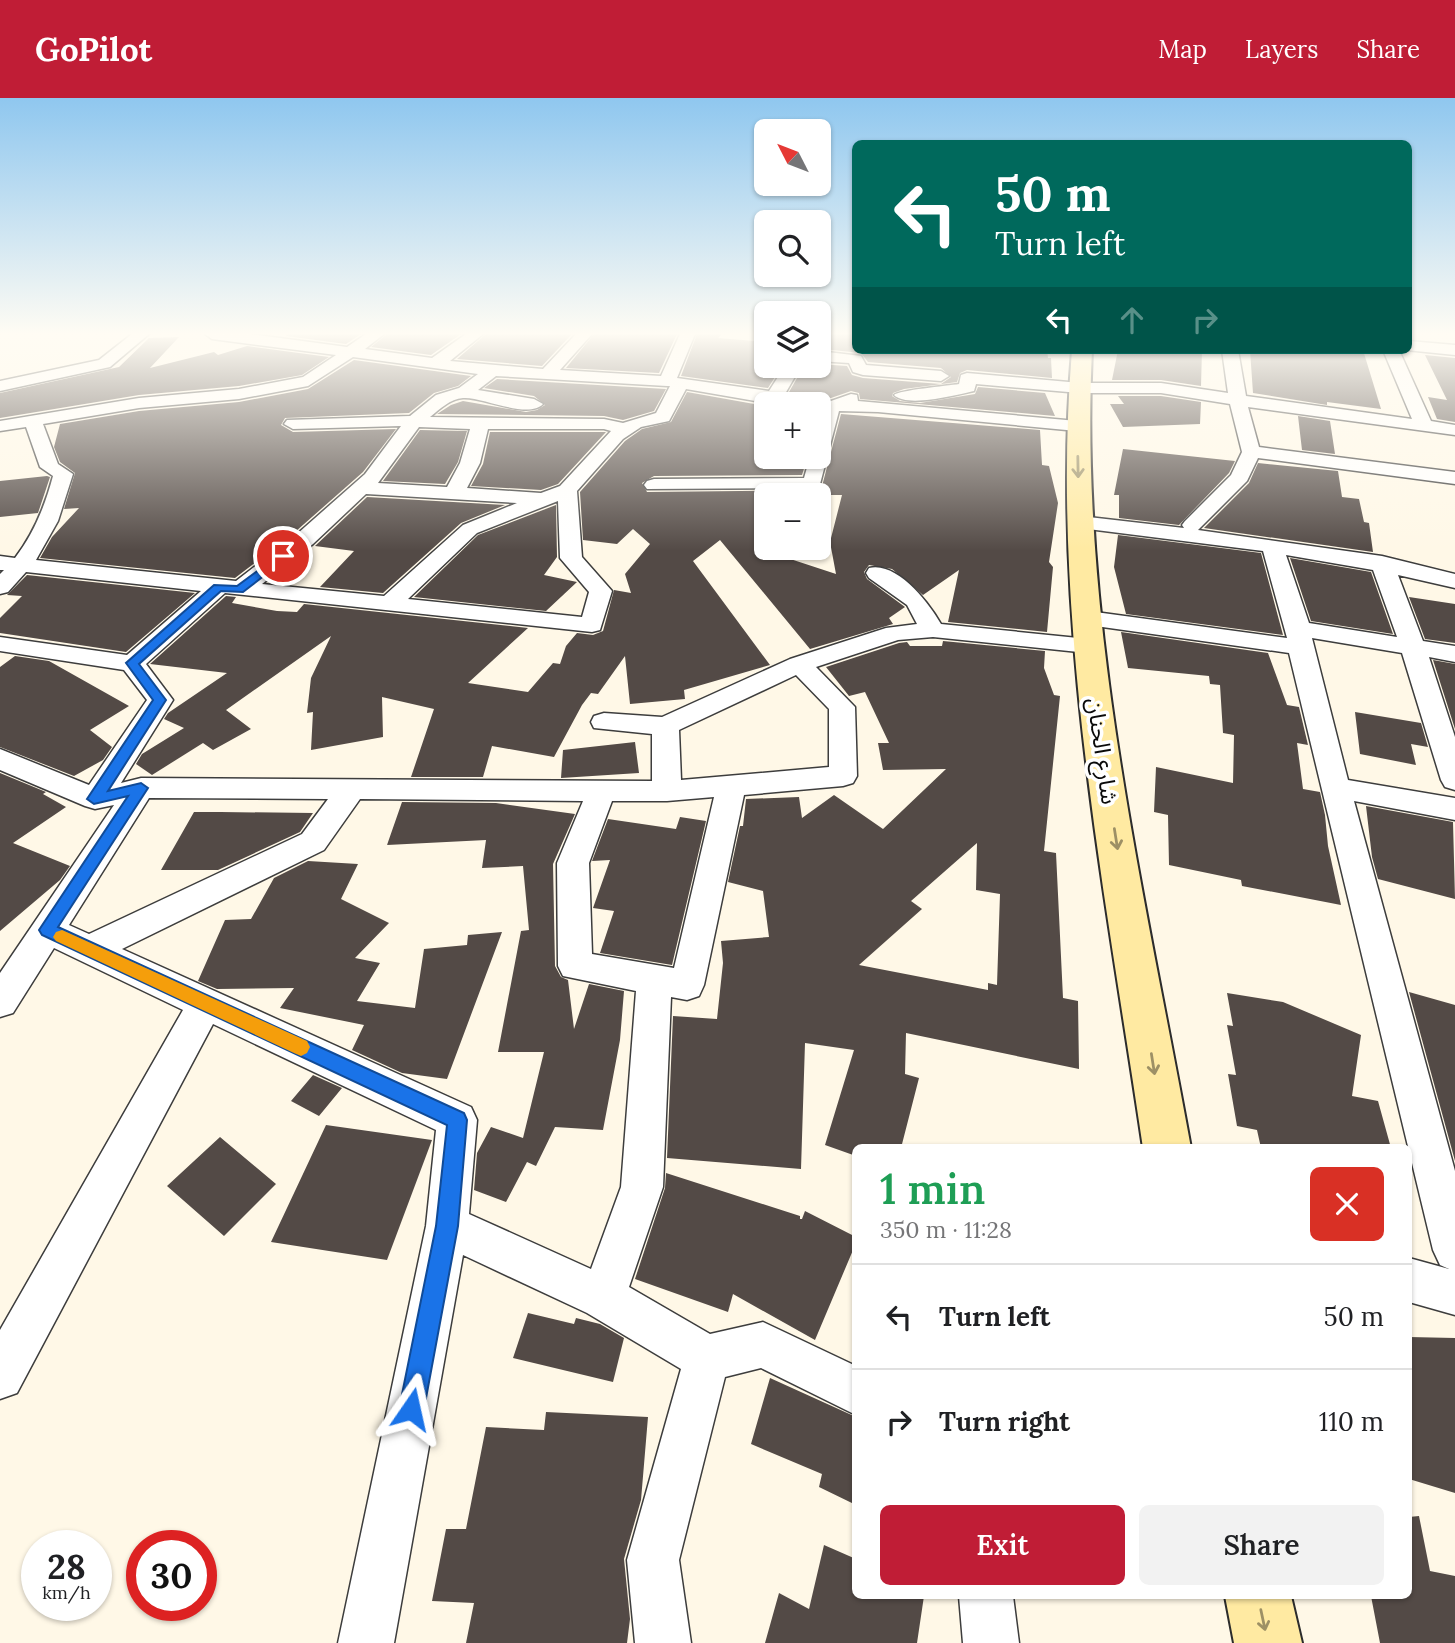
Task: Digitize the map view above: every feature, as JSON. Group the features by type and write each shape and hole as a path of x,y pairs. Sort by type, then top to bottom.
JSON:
{"main road":[{"name":"شارع الحنان","path":"1079,406 1080,517 1088,632 1117,847 1166,1144"},
{"path":"1259,1599 1268,1643"}],"street":[{"path":"0,426 122,406"},
{"path":"132,663 229,589 306,539 372,478 414,421 433,406"},
{"path":"389,604 470,529 567,490 626,429 635,423 663,416 666,406"},
{"path":"837,406 878,407 1077,426"},
{"path":"1192,525 1240,477 1251,452 1240,406"},
{"path":"1282,406 1455,430"},
{"path":"1415,406 1424,426"},
{"path":"293,424 414,421 604,424 626,429"},
{"path":"0,587 11,564 55,509 63,474 50,467 33,422"},
{"path":"454,493 470,463 480,424"},
{"path":"1251,452 1455,478"},
{"path":"654,485 812,484 816,469"},
{"path":"361,488 545,499"},
{"path":"11,564 229,589 592,625 601,591 571,558 567,490"},
{"path":"1080,517 1192,525 1455,562"},
{"path":"1080,517 1382,563 1455,581"},
{"path":"1272,546 1299,638 1455,1250"},
{"path":"1382,563 1413,647 1455,780"},
{"path":"877,573 916,601 933,630"},
{"path":"604,722 665,726 799,664 895,633 933,630 1299,638 1413,647 1455,654"},
{"path":"0,644 132,663 160,700 94,799"},
{"path":"0,759 94,799 141,788 667,791 843,776 842,707 799,664"},
{"path":"665,726 667,791"},
{"path":"601,791 573,863 575,966 687,985 732,786"},
{"path":"0,1002 10,970 48,930 141,788"},
{"path":"1337,788 1455,808"},
{"path":"89,949 313,842 352,789"},
{"path":"48,930 457,1120 447,1226 366,1643"},
{"path":"603,1297 642,1186 654,980"},
{"path":"0,1376 206,1003"},
{"path":"447,1226 603,1297 707,1357 763,1345 852,1389"},
{"path":"1412,1281 1455,1293"},
{"path":"663,1643 653,1560 707,1357"},
{"path":"986,1599 991,1643"}],"building":[{"path":"0,406 72,406 0,418"},
{"path":"193,406 418,406 409,413 285,418 281,425 293,432 396,429 363,472 295,532 235,578 40,558 52,537 79,508 64,509 75,473 60,462 54,447 60,424 139,411"},
{"path":"449,406 492,406 526,412 543,406 657,406 654,411 623,420 604,416 437,414"},
{"path":"679,406 754,406 754,469 804,469 802,475 654,476 642,483 647,492 754,491 754,560 793,560 836,574 831,538 842,495 831,495 831,483 823,483 827,469 831,469 831,452 841,414 1040,430 1042,465 1049,466 1058,503 1049,562 1053,567 1047,632 948,622 959,570 923,595 892,569 869,565 864,572 867,579 905,607 889,618 893,624 810,649 720,540 693,561 770,665 684,690 685,699 630,704 625,656 598,694 591,693 582,705 554,757 492,746 483,777 411,777 434,709 382,697 383,737 311,750 313,712 307,713 311,678 331,636 226,710 251,729 213,750 203,743 152,775 136,764 142,754 184,728 164,719 168,713 227,673 150,664 226,596 236,597 232,603 277,611 297,612 304,604 528,628 468,683 528,692 553,663 560,664 566,646 577,633 593,635 603,631 614,590 631,593 625,574 650,544 633,529 617,544 583,540 580,492 625,441 642,429 671,422"},
{"path":"941,406 1051,406 1055,416"},
{"path":"1111,406 1201,406 1200,424 1123,427"},
{"path":"1359,406 1380,406 1381,409"},
{"path":"1432,406 1455,406 1455,422 1437,419"},
{"path":"1298,416 1330,421 1335,454 1302,450"},
{"path":"420,430 467,431 458,462 445,484 383,481"},
{"path":"490,432 606,432 558,484 541,490 471,486 483,464"},
{"path":"1123,449 1235,461 1229,473 1179,525 1119,518 1119,495 1114,495"},
{"path":"1258,463 1338,471 1342,497 1359,499 1364,522 1369,523 1373,552 1204,528 1249,483"},
{"path":"50,477 38,513 0,517 0,481"},
{"path":"367,497 505,505 461,523 383,593 320,587 354,551 315,546"},
{"path":"556,505 557,557 544,575 577,582 546,611 414,597 478,535"},
{"path":"1118,535 1261,553 1283,635 1126,614 1114,567"},
{"path":"1290,558 1371,572 1393,634 1311,621"},
{"path":"27,575 195,593 126,652 0,633 0,618 22,596 7,595"},
{"path":"1409,597 1455,604 1455,643 1425,639"},
{"path":"1121,632 1268,653 1287,705 1299,707 1308,745 1297,743 1303,789 1320,792 1341,905 1242,886 1241,880 1169,865 1168,815 1154,812 1156,767 1233,783 1234,735 1223,733 1220,685 1210,684 1209,676 1128,668"},
{"path":"943,641 1045,651 1044,668 1054,695 1060,696 1044,851 1056,853 1063,998 1078,1001 1079,1069 906,1033 905,1074 919,1078 902,1144 852,1144 852,1155 825,1145 854,1050 805,1043 801,1169 667,1158 673,1016 717,1019 723,963 721,941 769,937 763,891 728,882 740,826 743,826 746,799 799,797 802,818 834,795 883,829 946,769 883,770 878,743 889,743 865,692 849,696 826,667 899,643 907,642 910,646 942,646","holes":["977,843 976,890 1000,894 997,985 988,983 988,990 859,965 922,909 911,901"]},
{"path":"15,656 49,661 129,706 90,730 112,747 103,760 74,776 0,747 0,667"},
{"path":"1433,660 1455,664 1455,729"},
{"path":"1355,712 1421,723 1428,747 1411,744 1416,765 1360,754"},
{"path":"635,742 639,773 561,778 563,750"},
{"path":"0,773 46,792 43,794 66,807 13,843 70,866 60,880 0,931"},
{"path":"402,802 496,803 575,814 553,864 555,966 561,977 568,980 574,1029 589,984 624,991 620,1040 603,1130 555,1127 536,1166 527,1162 506,1202 474,1190 477,1153 491,1127 523,1138 544,1052 498,1052 521,931 529,930 523,866 482,868 486,840 387,845"},
{"path":"1366,806 1453,822 1455,899 1378,879 1372,857"},
{"path":"194,812 313,813 300,832 218,870 161,870"},
{"path":"680,817 706,821 672,965 600,953 614,911 593,908 610,860 592,861 608,819 676,829"},
{"path":"308,861 358,864 341,899 389,923 355,958 380,963 357,1001 415,1008 424,949 467,945 468,935 502,932 447,1079 402,1073 352,1050 364,1025 280,1008 294,988 217,989 198,981 225,920 251,919 274,878"},
{"path":"1409,992 1455,1005 1455,1161"},
{"path":"1227,993 1283,1002 1361,1035 1352,1096 1378,1101 1390,1144 1260,1144 1257,1130 1237,1126 1228,1074 1236,1075 1227,1025 1233,1026"},
{"path":"313,1075 342,1088 319,1116 291,1101"},
{"path":"326,1125 432,1140 387,1260 271,1242"},
{"path":"220,1137 276,1184 224,1236 167,1186"},
{"path":"666,1173 800,1216 800,1219 805,1211 852,1235 852,1252 815,1340 733,1294 728,1312 635,1279 665,1188"},
{"path":"528,1313 574,1324 576,1318 600,1324 624,1338 613,1382 513,1358"},
{"path":"1412,1337 1455,1338 1455,1493 1412,1480"},
{"path":"770,1378 852,1415 852,1503 819,1487 822,1474 751,1444"},
{"path":"546,1412 648,1417 641,1500 624,1559 630,1619 627,1643 466,1643 474,1603 432,1601 446,1529 466,1529 486,1427 544,1430"},
{"path":"1419,1516 1430,1571 1455,1576 1455,1643 1380,1643 1372,1599 1412,1599 1412,1517"},
{"path":"824,1545 852,1557 852,1599 924,1599 917,1643 765,1643 779,1593 809,1609"}],"slow traffic":[{"path":"62,937 301,1047"}],"route":[{"path":"283,556 239,590 218,588 132,663 160,700 94,799 141,788 48,930 457,1120 447,1226 411,1409"}]}
